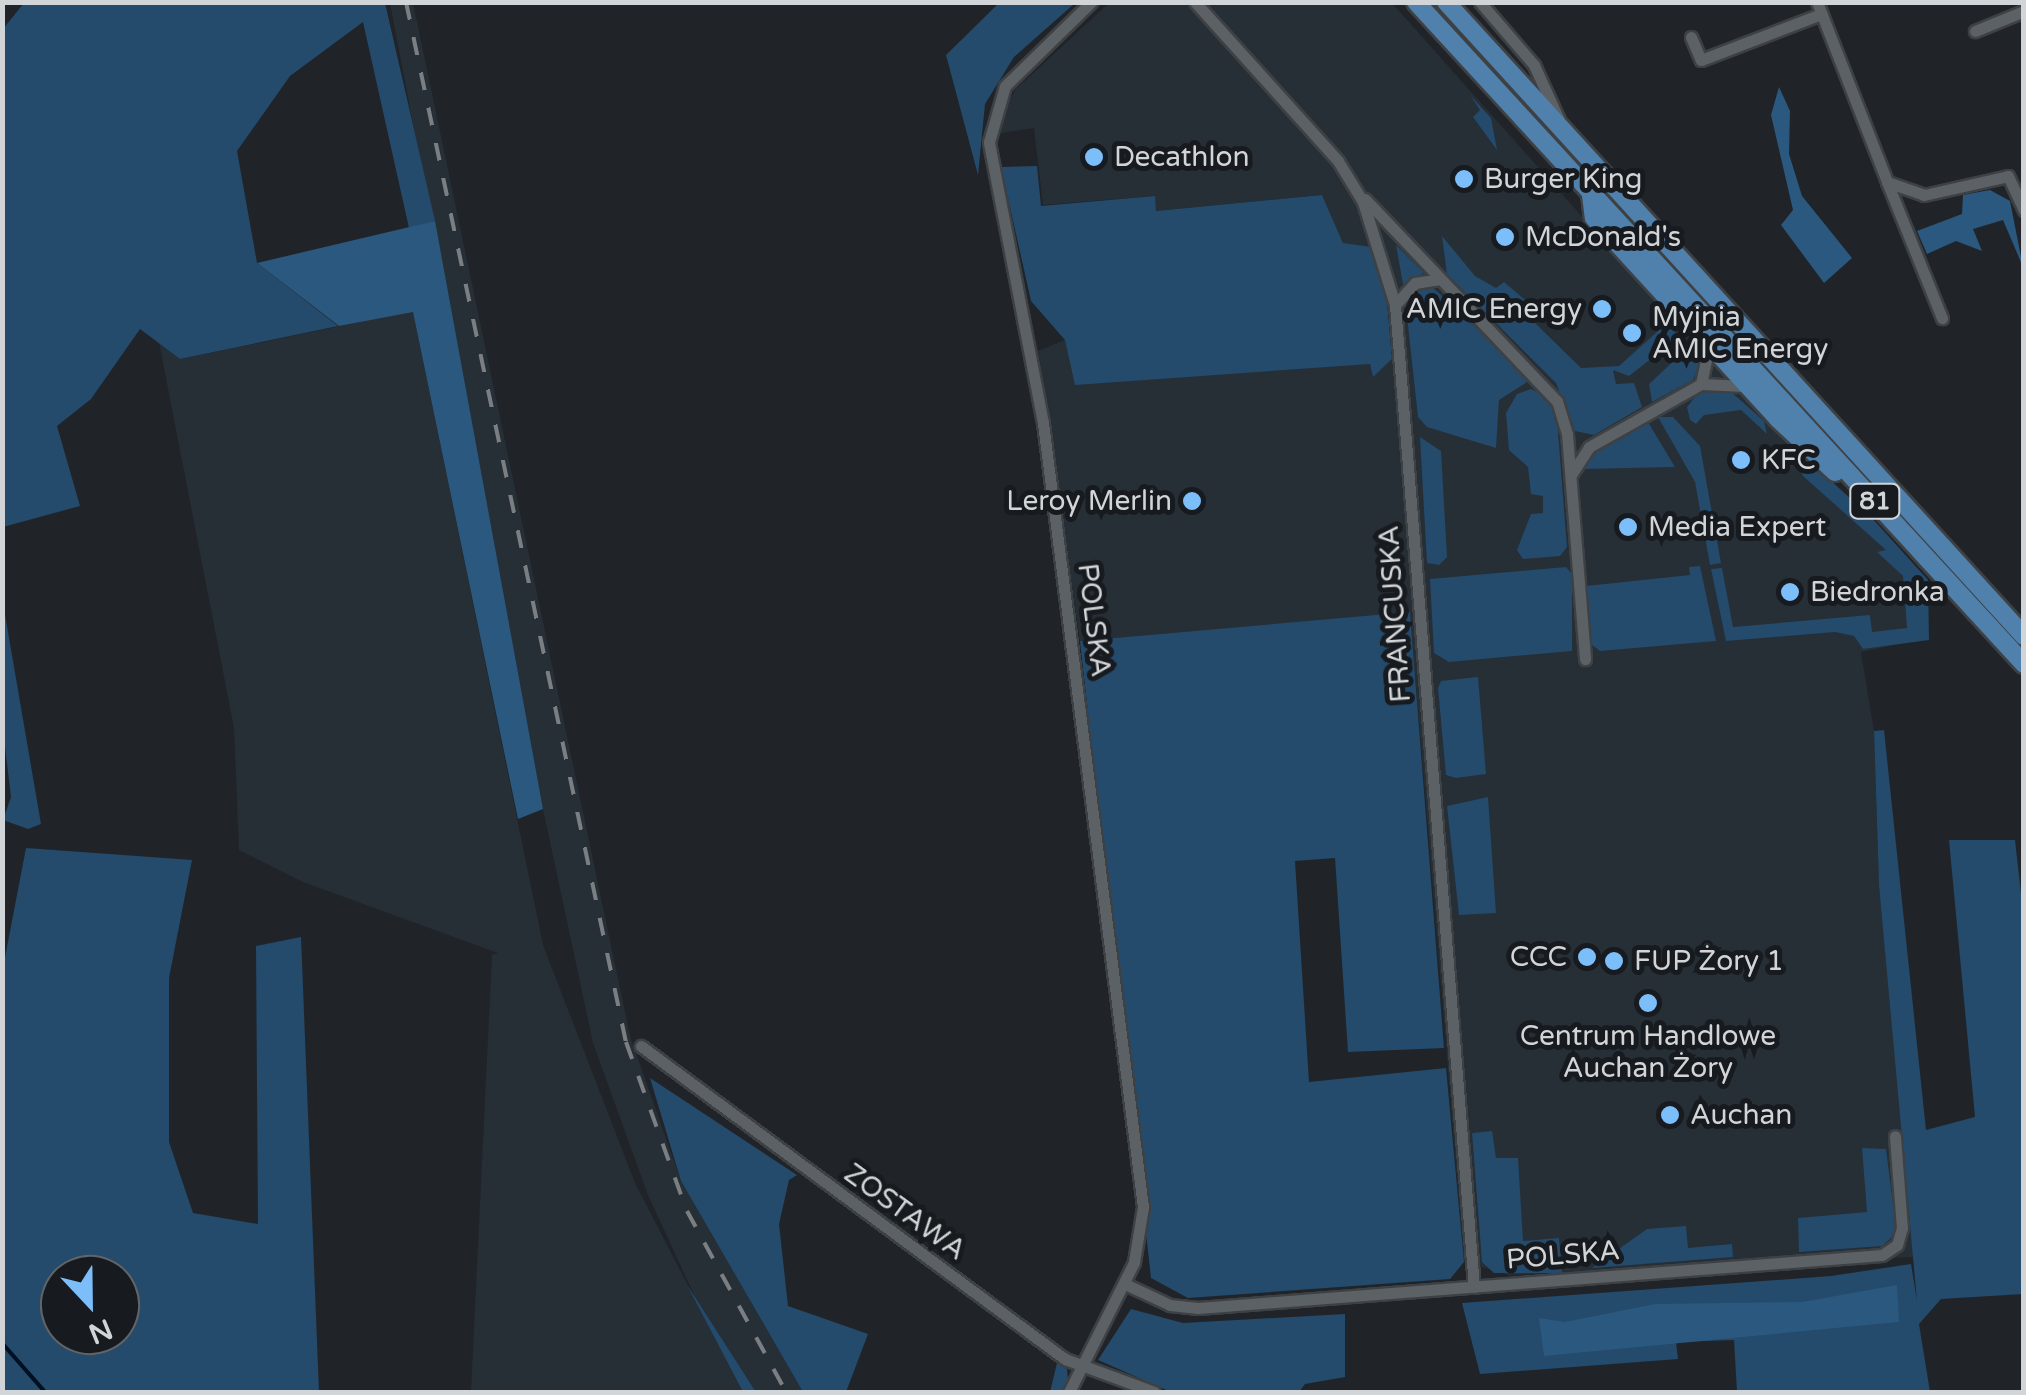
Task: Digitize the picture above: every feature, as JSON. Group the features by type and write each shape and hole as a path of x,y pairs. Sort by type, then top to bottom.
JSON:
{"main road":[{"name":"81","path":"1416,2 1590,187 2024,664"},
{"name":"81","path":"1446,2 2024,636"},
{"path":"1590,187 1594,218 1748,387 1883,509"}],"street":[{"name":"POLSKA","path":"1069,1392 1124,1284 1141,1233 1142,1185 1043,423 989,142 1005,86 1091,2"},
{"name":"FRANCUSKA","path":"1195,2 1227,44 1322,141 1358,192 1396,305 1474,1287"},
{"path":"1480,2 1534,65 1565,132"},
{"path":"1691,37 1701,60 1819,8 1942,318"},
{"path":"1975,31 2024,11"},
{"path":"1887,182 1924,195 2008,176 2024,210"},
{"path":"1358,192 1545,383 1567,434 1585,659"},
{"path":"1396,305 1408,287 1440,279"},
{"path":"1700,384 1710,344"},
{"path":"1570,478 1590,448 1700,384 1748,387"},
{"path":"1567,434 1590,448"},
{"name":"ZOSTAWA","path":"641,1046 1081,1367 1154,1392"},
{"name":"POLSKA","path":"1124,1284 1170,1305 1198,1308 1888,1253 1902,1228 1895,1136"}],"shaded area":[{"path":"24,3 385,3 435,221 409,228 363,22 290,76 237,151 257,263 338,326 180,359 140,329 91,399 57,426 80,506 3,527 3,29"},
{"path":"390,3 413,3 630,1036 681,1181 803,1392 756,1392 695,1297 648,1195 593,1043 543,809"},
{"path":"999,3 1075,3 1014,57 985,104 978,175 946,55"},
{"path":"1109,3 1392,3 1756,412 1921,575 1927,638 1861,652 1874,731 1879,886 1915,1257 1510,1275 1464,1262 1410,613 1080,641 1038,351 1065,340 1370,364 1373,376 1392,359 1387,302 1343,243 1322,195 1156,211 1154,196 1043,205 1034,128 1001,133 1003,110 1016,89"},
{"path":"1779,87 1790,111 1789,154 1802,196 1852,258 1824,283 1781,225 1793,210 1771,115"},
{"path":"1470,95 1491,118 1497,150 1473,117 1480,110"},
{"path":"1037,166 1041,206 1155,196 1156,211 1322,195 1343,243 1371,247 1387,302 1392,359 1373,377 1370,364 1075,385 1065,340 1031,301 1001,167"},
{"path":"1990,190 2010,201 2023,267 2003,220 1973,229 1982,251 1956,241 1927,254 1917,231 1962,214 1963,195"},
{"path":"435,221 543,809 518,819 413,312 339,326 257,263"},
{"path":"1442,236 1475,276 1496,288 1504,282 1538,311 1530,318 1581,368 1619,366 1667,323 1679,337 1629,376 1613,370 1616,384 1634,383 1642,407 1594,435 1575,431 1556,383 1447,274"},
{"path":"1396,245 1424,273 1403,284"},
{"path":"1429,284 1532,379 1499,400 1496,448 1427,427 1418,417 1405,298"},
{"path":"413,311 543,945 635,1183 743,1392 471,1392 492,955 498,953 303,882 239,850 234,728 159,342 181,359"},
{"path":"1693,343 1699,367 1693,380 1652,402 1649,384"},
{"path":"1531,389 1548,397 1557,419 1567,547 1560,556 1523,559 1517,550 1531,514 1543,513 1543,496 1531,494 1528,467 1509,450 1506,413 1517,394"},
{"path":"1730,391 1764,421 1767,434 1741,410 1704,415 1696,424 1690,420 1687,407 1699,392"},
{"path":"1658,417 1673,417 1700,446 1721,563 1710,565 1695,482"},
{"path":"1648,422 1675,467 1581,469 1584,459"},
{"path":"1420,437 1441,451 1447,557 1439,565 1427,563"},
{"path":"1787,441 1872,518 1928,580 1929,640 1863,649 1854,636 1835,632 1726,641 1711,569 1722,568 1733,627 1870,615 1872,632 1907,628 1903,576 1877,552 1886,550 1803,476"},
{"path":"1700,566 1716,641 1600,651 1592,645 1586,586 1690,575 1689,567"},
{"path":"1566,567 1572,574 1572,651 1449,662 1434,653 1430,579"},
{"path":"2,597 41,824 28,829 3,820 11,797 2,722"},
{"path":"1410,612 1444,1048 1348,1052 1335,858 1295,861 1309,1082 1446,1068 1464,1262 1450,1279 1188,1298 1151,1278 1080,641"},
{"path":"1478,677 1486,774 1456,778 1446,775 1438,688 1441,681"},
{"path":"1884,730 1926,1130 1975,1117 1949,840 2015,840 2024,920 2023,1294 1941,1299 1919,1324 1930,1392 1737,1392 1734,1340 1676,1342 1678,1359 1480,1374 1462,1303 1831,1276 1911,1264 1917,1301 1879,886 1874,731"},
{"path":"1488,797 1496,913 1459,915 1447,806"},
{"path":"26,848 192,860 169,978 169,1142 193,1213 258,1224 256,946 301,937 319,1392 3,1392 2,973"},
{"path":"650,1078 797,1175 789,1180 779,1224 788,1306 868,1334 846,1392 803,1392 681,1181"},
{"path":"1492,1131 1496,1158 1518,1158 1523,1241 1559,1238 1562,1273 1494,1273 1482,1262 1472,1133"},
{"path":"1862,1148 1886,1149 1896,1227 1891,1238 1882,1246 1799,1252 1798,1218 1867,1212"},
{"path":"1686,1226 1688,1248 1732,1244 1733,1257 1592,1268 1647,1229"},
{"path":"687,1285 695,1297 756,1392 743,1392"},
{"path":"1897,1285 1899,1322 1544,1356 1539,1318 1565,1322 1655,1304 1802,1302"},
{"path":"1131,1309 1183,1323 1345,1314 1345,1377 1305,1384 1299,1392 1171,1392 1098,1360"},
{"path":"1057,1363 1067,1369 1068,1380 1062,1392 1050,1392"}],"waterway":[{"path":"2,1343 45,1392"}],"railway":[{"path":"406,2 626,1042 687,1211 786,1392"}],"place":[{"name":"Decathlon","path":"1094,157"},
{"name":"Burger King","path":"1464,179"},
{"name":"McDonald's","path":"1505,237"},
{"name":"AMIC Energy","path":"1602,309"},
{"name":"Myjnia AMIC Energy","path":"1632,333"},
{"name":"KFC","path":"1741,460"},
{"name":"Leroy Merlin","path":"1192,501"},
{"name":"Media Expert","path":"1628,527"},
{"name":"Biedronka","path":"1790,592"},
{"name":"CCC","path":"1587,957"},
{"name":"FUP Żory 1","path":"1614,961"},
{"name":"Centrum Handlowe Auchan Żory","path":"1648,1003"},
{"name":"Auchan","path":"1670,1115"}]}
